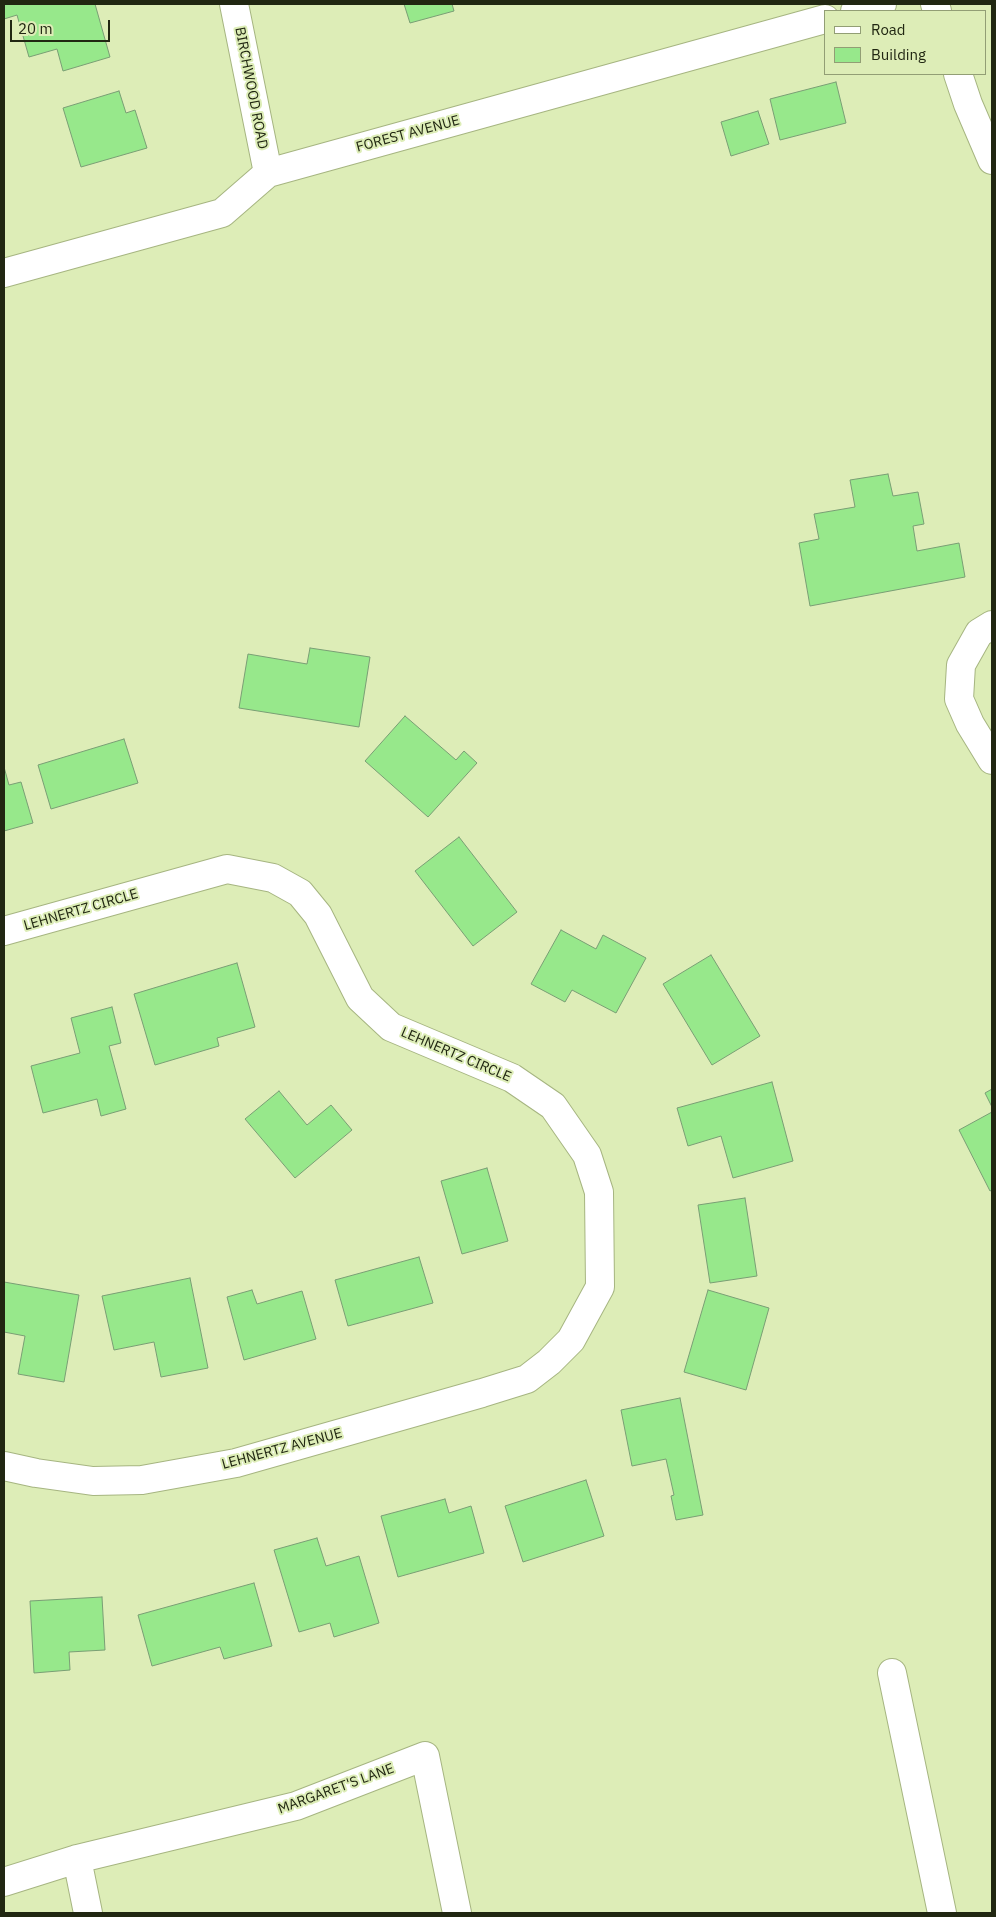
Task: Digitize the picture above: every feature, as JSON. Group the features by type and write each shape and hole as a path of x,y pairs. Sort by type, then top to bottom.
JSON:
{"street":[{"name":"BIRCHWOOD ROAD","path":"234,4 268,173"},
{"path":"859,10 882,4"},
{"name":"FOREST AVENUE","path":"4,273 222,213 268,173 824,20"},
{"path":"958,75 968,104 992,160"},
{"path":"992,625 979,633 961,665 959,699 970,724 992,760"},
{"name":"LEHNERTZ CIRCLE","path":"4,931 227,869 273,878 300,893 318,915 360,998 391,1027 512,1078 554,1106 587,1155 599,1192 600,1287 571,1340 549,1362"},
{"name":"LEHNERTZ AVENUE","path":"4,1466 36,1473 103,1480 142,1480 236,1463 527,1378 549,1362"},
{"path":"892,1673 942,1913"},
{"name":"MARGARET'S LANE","path":"4,1882 77,1859 296,1806 426,1756 457,1913"},
{"path":"77,1859 88,1913"}],"building":[{"path":"4,4 95,4 110,57 63,71 57,49 29,57 17,15 4,19"},
{"path":"404,4 452,4 454,11 410,23"},
{"path":"836,82 846,123 780,140 770,99"},
{"path":"119,91 126,113 135,110 147,148 81,167 63,108"},
{"path":"758,111 769,144 731,156 721,122"},
{"path":"888,474 893,496 918,492 924,524 913,526 917,551 959,543 965,577 810,606 799,543 819,539 814,514 855,507 850,480"},
{"path":"310,648 370,657 359,727 239,708 248,654 307,664"},
{"path":"405,716 456,760 464,751 477,763 428,817 365,761"},
{"path":"124,739 138,783 51,809 38,765"},
{"path":"4,767 9,785 21,782 33,823 4,831"},
{"path":"459,837 517,912 473,946 415,871"},
{"path":"561,930 596,949 603,935 646,958 616,1013 572,990 565,1002 531,984"},
{"path":"711,955 760,1036 712,1065 663,984"},
{"path":"237,963 255,1027 217,1038 219,1046 155,1065 134,994"},
{"path":"112,1007 121,1043 109,1046 126,1109 101,1116 97,1099 43,1113 31,1066 80,1053 71,1018"},
{"path":"772,1082 793,1161 733,1178 721,1136 688,1146 677,1108"},
{"path":"992,1089 992,1107 985,1093"},
{"path":"279,1091 307,1125 331,1105 352,1130 295,1178 245,1119"},
{"path":"992,1112 992,1190 990,1191 959,1130"},
{"path":"487,1168 508,1241 462,1254 441,1181"},
{"path":"745,1198 757,1276 710,1283 698,1205"},
{"path":"419,1257 433,1303 348,1326 335,1280"},
{"path":"190,1278 208,1368 161,1377 154,1342 114,1350 102,1296"},
{"path":"4,1282 79,1295 64,1382 18,1374 25,1336 4,1332"},
{"path":"252,1290 257,1304 302,1291 316,1339 244,1360 227,1297"},
{"path":"708,1290 769,1308 746,1390 684,1372"},
{"path":"680,1398 703,1515 676,1520 671,1496 674,1495 666,1459 632,1466 621,1410"},
{"path":"586,1480 604,1536 523,1562 505,1506"},
{"path":"445,1499 449,1513 471,1506 484,1553 398,1577 381,1516"},
{"path":"317,1538 326,1566 359,1556 379,1623 334,1637 330,1623 299,1632 274,1550"},
{"path":"254,1583 272,1646 224,1659 220,1647 152,1666 138,1615"},
{"path":"102,1597 105,1650 69,1652 70,1670 34,1673 30,1601"}]}
